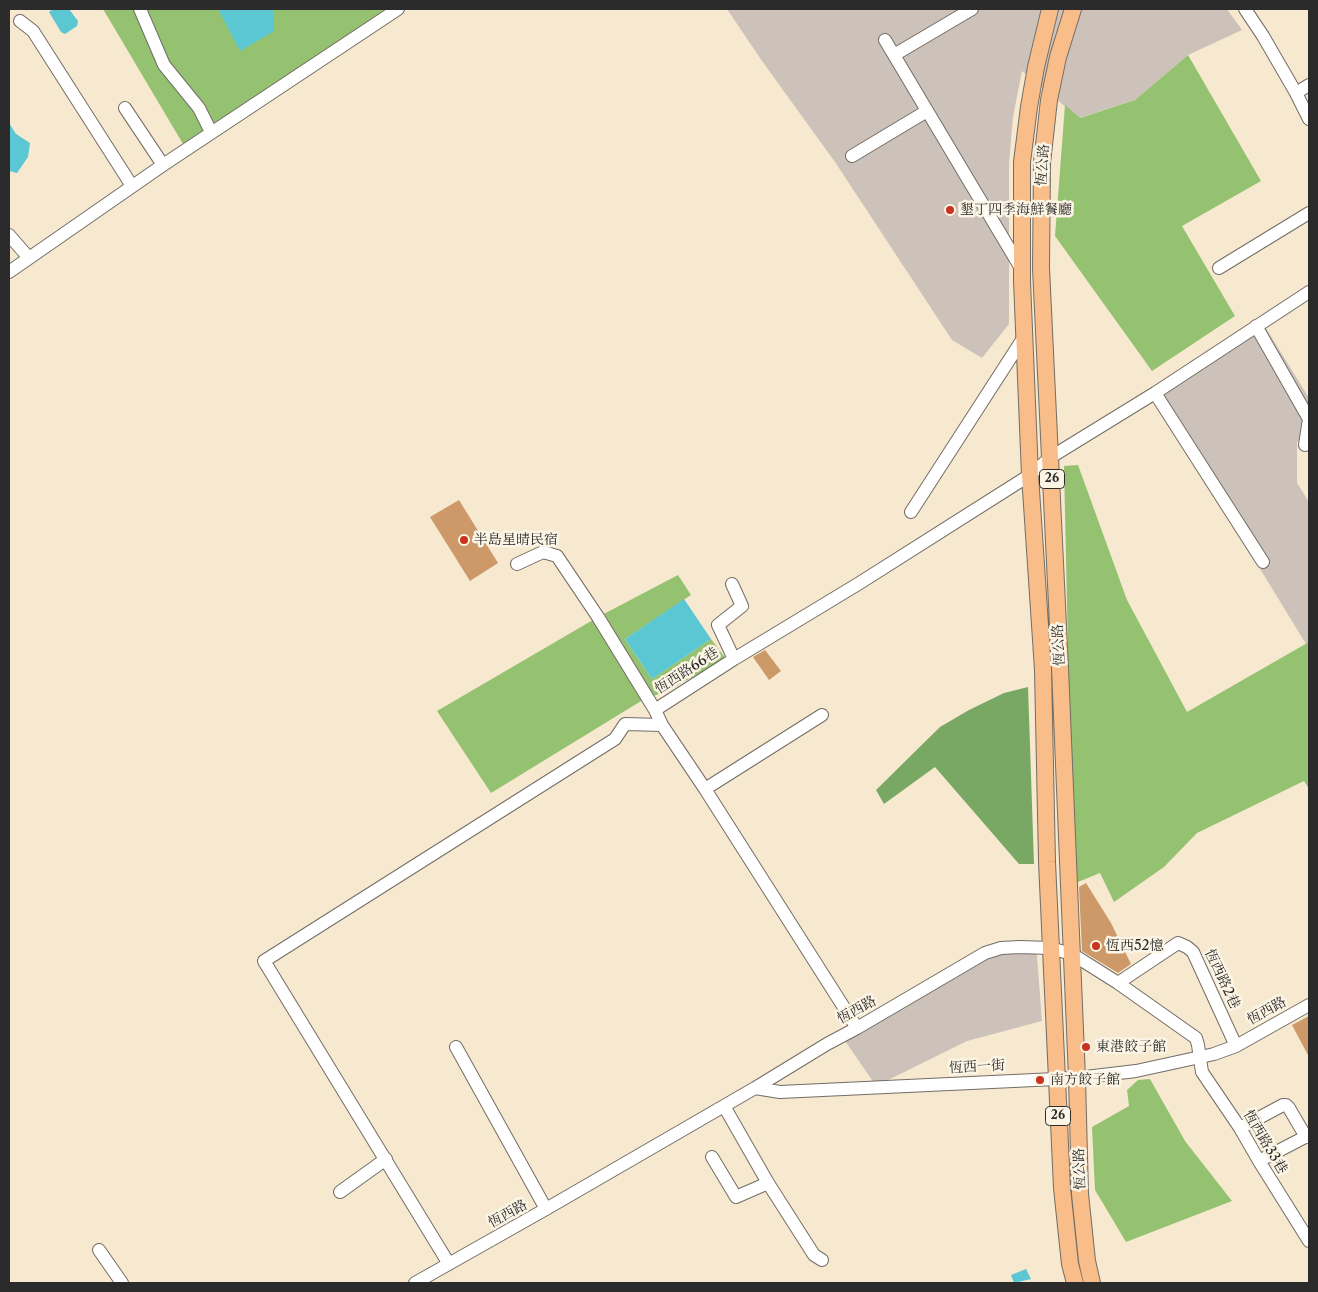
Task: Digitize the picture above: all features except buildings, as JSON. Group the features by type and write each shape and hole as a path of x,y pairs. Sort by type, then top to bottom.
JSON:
{"main road":[{"name":"恆公路","path":"1050,9 1036,67 1022,162 1022,270 1030,475 1043,670 1050,948 1056,1078 1062,1188 1070,1264 1075,1283"},
{"name":"恆公路","path":"1073,9 1058,57 1049,100 1042,163 1040,233 1042,324 1051,457 1072,954 1080,1194 1087,1261 1092,1283"}],"street":[{"path":"140,9 164,65 198,108 211,132"},
{"path":"9,272 163,164 398,9"},
{"path":"894,55 972,9"},
{"path":"1245,9 1264,36 1309,119"},
{"path":"20,21 33,31 132,186"},
{"path":"885,40 1022,270"},
{"path":"1296,93 1309,85"},
{"path":"125,108 163,164"},
{"path":"852,156 927,111"},
{"path":"1219,268 1309,212"},
{"path":"9,235 29,258"},
{"name":"恆西路66巷","path":"857,1028 705,789 662,725 655,710 734,658 858,584 1030,475 1051,457 1155,393 1309,292"},
{"path":"1256,326 1308,419 1305,445"},
{"path":"911,512 1024,337"},
{"path":"1155,393 1263,562"},
{"path":"517,564 543,552 556,556 598,617 655,710"},
{"path":"732,584 742,606 718,625 734,658"},
{"path":"705,789 822,716"},
{"path":"449,1264 264,961 615,739 625,724 662,725"},
{"name":"恆西路2巷","path":"1118,983 1178,943 1187,946 1193,952 1236,1046"},
{"name":"恆西路","path":"415,1283 724,1106 985,953 1001,948 1050,948 1072,954 1118,983 1196,1038 1199,1057 1236,1046 1309,1005"},
{"path":"456,1047 546,1209"},
{"name":"恆西一街","path":"755,1088 780,1092 1077,1078 1136,1071 1199,1057"},
{"name":"恆西路33巷","path":"1199,1057 1202,1072 1240,1128 1309,1241"},
{"path":"1240,1128 1286,1105 1308,1136 1259,1161"},
{"path":"724,1106 768,1183 814,1255 822,1260"},
{"path":"712,1156 736,1197 768,1183"},
{"path":"340,1192 386,1159"},
{"path":"99,1250 122,1283"}],"shaded area":[{"path":"727,9 1227,9 1242,30 1188,55 1135,100 1079,118 1022,71 1013,117 1009,164 1009,324 982,358 952,340 835,162"},
{"path":"1264,325 1309,398 1309,430 1297,442 1297,483 1309,502 1309,642 1306,644 1155,397"},
{"path":"1036,944 1042,1021 967,1041 876,1086 839,1032 983,949"}],"green space":[{"path":"103,9 397,9 186,149"},
{"path":"1188,55 1261,181 1182,226 1235,316 1152,371 1055,236 1065,105 1080,118 1135,100"},
{"path":"1078,465 1127,600 1187,712 1309,642 1309,789 1304,781 1197,833 1164,867 1114,902 1100,873 1073,884 1064,466"},
{"path":"678,575 691,595 625,639 652,679 711,639 726,659 663,693 646,698 491,793 437,711 598,617"},
{"path":"1028,687 1034,864 1019,864 935,767 884,804 876,790 940,727 1004,693"},
{"path":"1150,1079 1185,1141 1232,1201 1126,1242 1095,1190 1092,1127 1129,1106 1127,1090 1138,1080"}],"water":[{"path":"53,9 69,9 78,21 77,26 65,34 61,32 49,12"},
{"path":"218,9 273,9 274,31 240,51"},
{"path":"9,123 16,134 30,143 28,157 17,173 9,171"},
{"path":"684,599 711,639 652,679 625,639"},
{"path":"1026,1269 1031,1279 1014,1283 1011,1275"}],"place":[{"name":"墾丁四季海鮮餐廳","path":"950,210"},
{"name":"半島星晴民宿","path":"464,540"},
{"name":"恆西52憶","path":"1096,946"},
{"name":"東港餃子館","path":"1086,1047"},
{"name":"南方餃子館","path":"1040,1080"}]}
